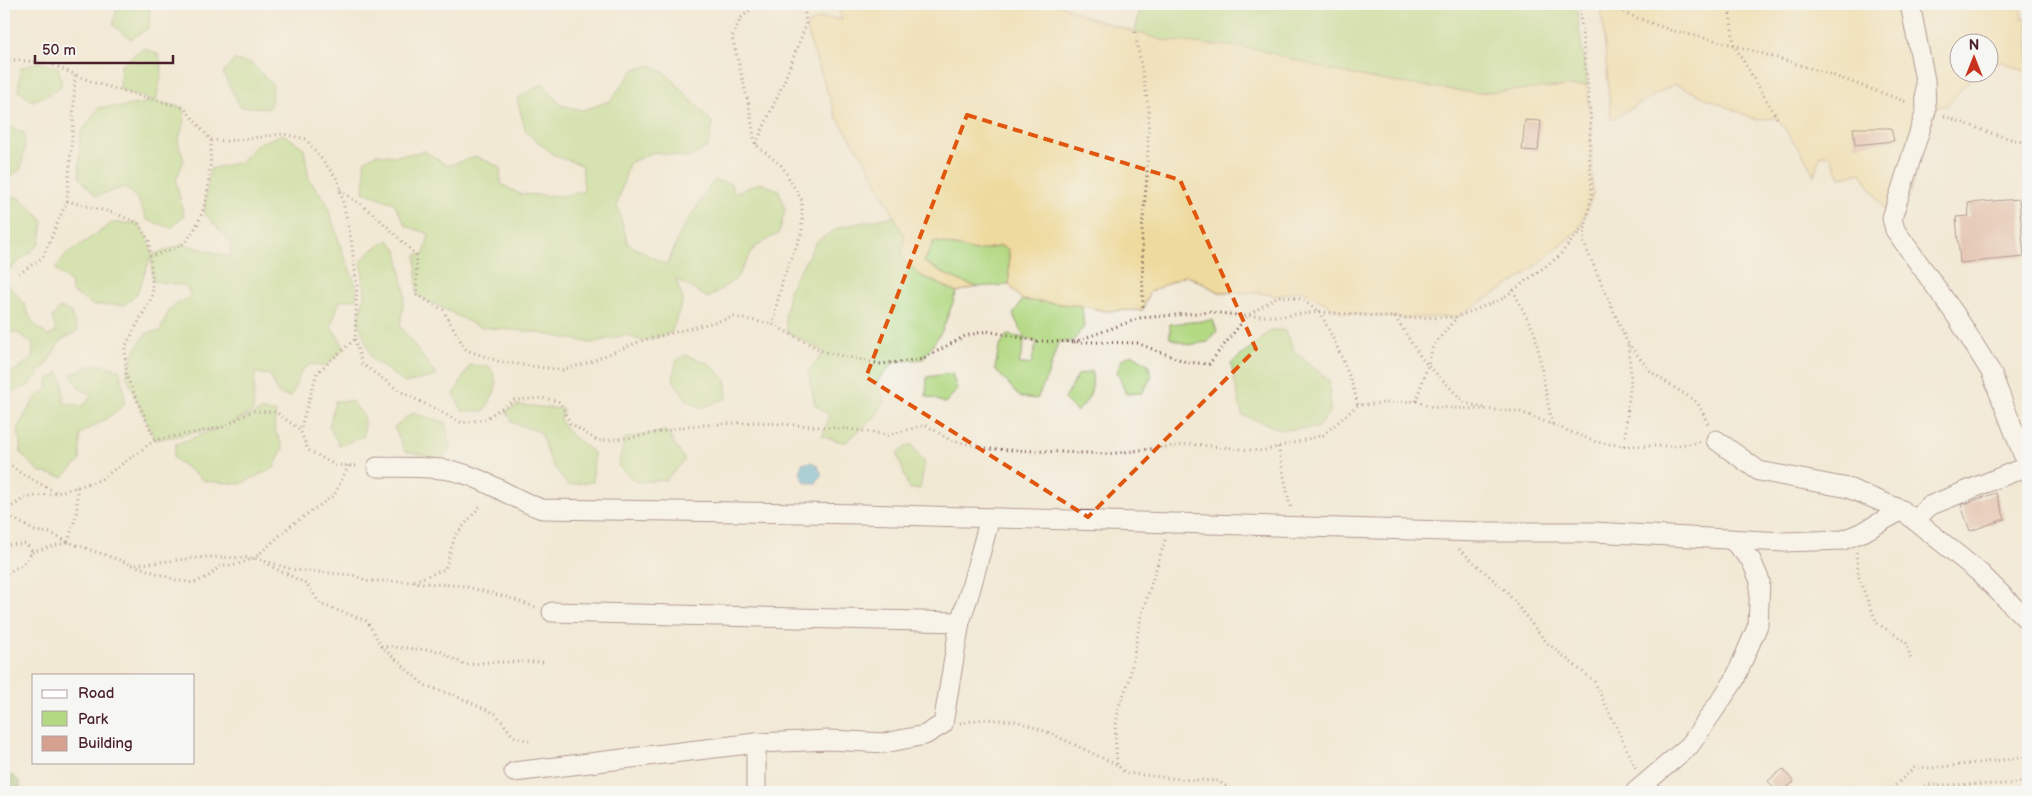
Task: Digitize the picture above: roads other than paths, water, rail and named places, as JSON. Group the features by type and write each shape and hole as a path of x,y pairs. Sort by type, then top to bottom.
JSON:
{"street":[{"path":"377,467 454,471 474,478 526,504 542,509 861,514 1436,531 1593,532 1775,541 1843,540 2028,466 1991,372 1955,314 1895,230 1892,218 1926,111 1925,80 1910,4"},
{"path":"1716,440 1759,471 1848,488 1909,515 1980,573 2028,621"},
{"path":"514,772 756,743 830,740 885,743 925,735 942,724 960,622 990,518"},
{"path":"1640,788 1690,745 1734,681 1758,625 1760,581 1751,560 1731,539"},
{"path":"1755,570 1763,549 1775,541"},
{"path":"552,612 960,622"},
{"path":"756,743 756,792"}],"water":[{"path":"812,462 817,465 822,474 816,483 805,483 800,472 802,463"}]}
